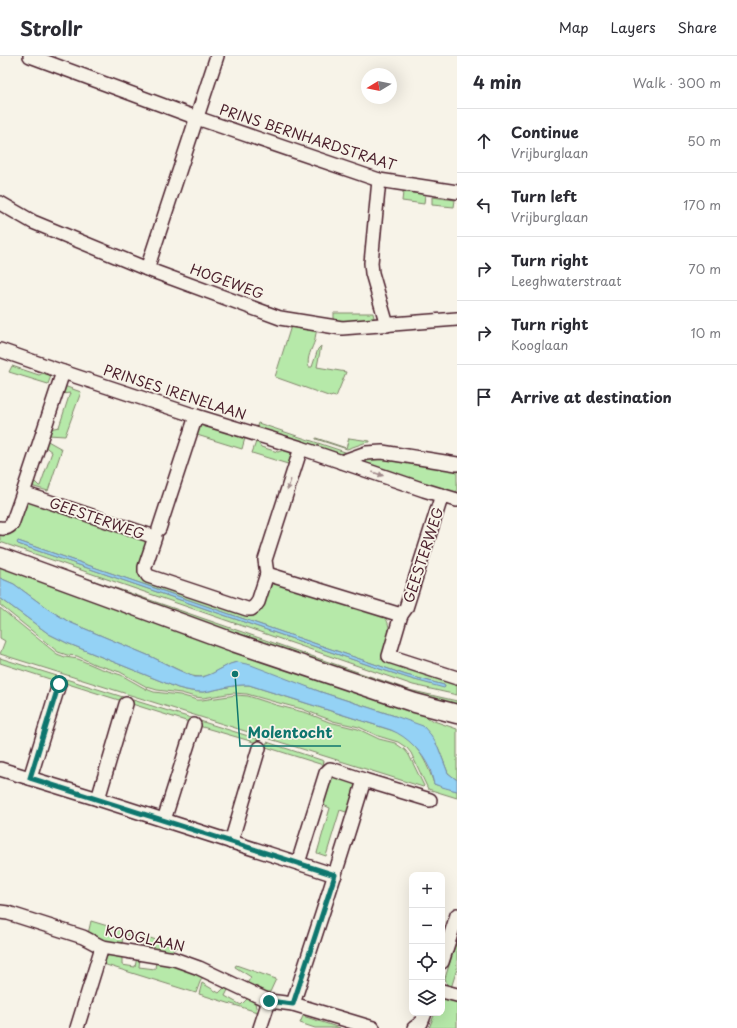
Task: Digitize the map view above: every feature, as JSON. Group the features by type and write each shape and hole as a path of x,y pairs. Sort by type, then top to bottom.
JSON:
{"main road":[{"path":"0,557 233,642 415,703 457,714"},
{"path":"415,703 436,718 457,725"}],"street":[{"name":"PRINS BERNHARDSTRAAT","path":"30,56 196,118 379,180 457,192"},
{"path":"147,269 217,56"},
{"path":"379,180 371,263 372,274 387,325"},
{"name":"HOGEWEG","path":"0,203 33,222 147,269 280,318 342,328 457,320"},
{"name":"PRINSES IRENELAAN","path":"0,350 196,416 301,448 457,500"},
{"path":"0,528 4,529 12,524 63,372"},
{"name":"GEESTERWEG","path":"159,529 196,416"},
{"path":"268,574 265,560 301,448"},
{"path":"342,462 366,453 382,452 457,464"},
{"name":"GEESTERWEG","path":"23,493 154,537 145,567 145,571 148,576 247,609 251,609 258,602 268,574 402,615"},
{"name":"GEESTERWEG","path":"442,495 389,656 457,678"},
{"path":"30,778 59,684"},
{"path":"98,798 126,704"},
{"path":"164,820 194,725"},
{"path":"231,842 260,748"},
{"path":"0,769 98,798 335,875"},
{"path":"298,863 326,773 330,770 430,800"},
{"path":"293,1004 364,780"},
{"name":"KOOGLAAN","path":"0,912 8,913 83,937 102,947 174,959 199,968 269,1001 293,1004 373,1028"},
{"path":"445,953 457,915"},
{"path":"77,1028 102,947"},
{"path":"445,992 457,995"},
{"path":"260,1028 269,1001"},
{"path":"414,1028 421,1023 424,1016"}],"green space":[{"path":"403,192 425,194 424,204 402,201"},
{"path":"432,197 455,200 454,207 432,205"},
{"path":"334,313 373,313 375,322 334,321"},
{"path":"291,326 317,330 309,357 309,367 312,367 318,349 321,346 317,367 346,372 336,397 331,397 275,377"},
{"path":"12,366 39,375 45,372 51,376 48,384 9,372"},
{"path":"64,386 81,392 65,436 48,435 49,429 59,427 70,393 62,394"},
{"path":"201,423 245,437 242,449 197,435"},
{"path":"258,423 348,453 339,455 256,429"},
{"path":"316,438 346,448 349,438 370,442 347,449"},
{"path":"46,440 62,449 48,491 31,486 33,480 40,486 52,452 44,446"},
{"path":"257,441 261,447 278,452 285,450 290,452 292,458 291,465 252,453"},
{"path":"373,458 457,471 457,494 367,464 366,462 368,459"},
{"path":"31,502 144,539 146,544 139,566 251,615 257,613 261,609 268,590 271,586 277,583 382,615 386,619 389,630 387,642 381,659 457,684 457,695 413,685 0,542 0,533 8,535 15,530 25,504","holes":["18,541 406,675 444,685 445,687 415,680 380,669 18,544"]},
{"path":"0,548 409,690 457,701 457,710 0,553"},
{"path":"0,566 399,703 434,721 457,729 457,780 448,773 438,747 395,716 321,692 237,662 202,677 189,675 152,657 69,622 48,609 14,584 0,578"},
{"path":"0,598 49,634 67,643 178,688 203,692 232,686 249,685 397,732 411,742 421,754 434,784 457,791 457,798 428,789 411,753 407,748 398,742 378,736 359,727 333,721 302,709 247,694 233,693 203,698 147,687 120,672 94,664 77,656 58,652 0,605"},
{"path":"0,608 57,654 78,659 121,675 154,692 180,695 197,700 236,695 248,696 307,713 329,722 358,729 379,739 395,743 409,755 424,786 423,787 0,654 5,641 0,638"},
{"path":"0,658 57,676 56,681 0,663"},
{"path":"66,679 123,697 122,701 65,683"},
{"path":"133,700 191,718 189,722 132,704"},
{"path":"200,721 258,739 257,743 199,726"},
{"path":"267,742 324,761 323,765 266,747"},
{"path":"335,776 354,781 356,786 349,813 340,810 326,856 317,853 330,808 321,804 331,778"},
{"path":"91,921 141,936 123,935 122,944 107,941 88,934"},
{"path":"144,936 178,947 171,951 143,947"},
{"path":"457,940 457,969 451,988 447,985 445,978"},
{"path":"109,955 122,956 122,965 135,967 137,957 140,958 139,967 155,969 156,960 204,975 196,993 103,964"},
{"path":"236,965 276,979 270,992 246,985 251,977 235,967"},
{"path":"202,983 219,993 225,987 229,988 225,996 241,1005 248,998 255,1003 257,1012 199,994"},
{"path":"445,997 457,1002 457,1028 429,1028 434,1016 445,1016"},
{"path":"303,1016 340,1028 315,1028 300,1023"}],"water":[{"path":"18,541 406,675 444,685 445,687 444,688 411,679 380,669 18,544"},
{"path":"0,578 14,584 48,609 69,622 152,657 194,677 203,677 237,662 251,665 321,692 423,726 431,735 438,747 448,773 457,780 457,791 434,784 430,769 419,751 409,741 391,730 249,685 232,686 203,692 178,688 67,643 49,634 0,598"}],"place":[{"name":"Molentocht","path":"235,674"}],"route":[{"path":"59,684 30,778 98,798 335,875 293,1004 269,1001"}]}
